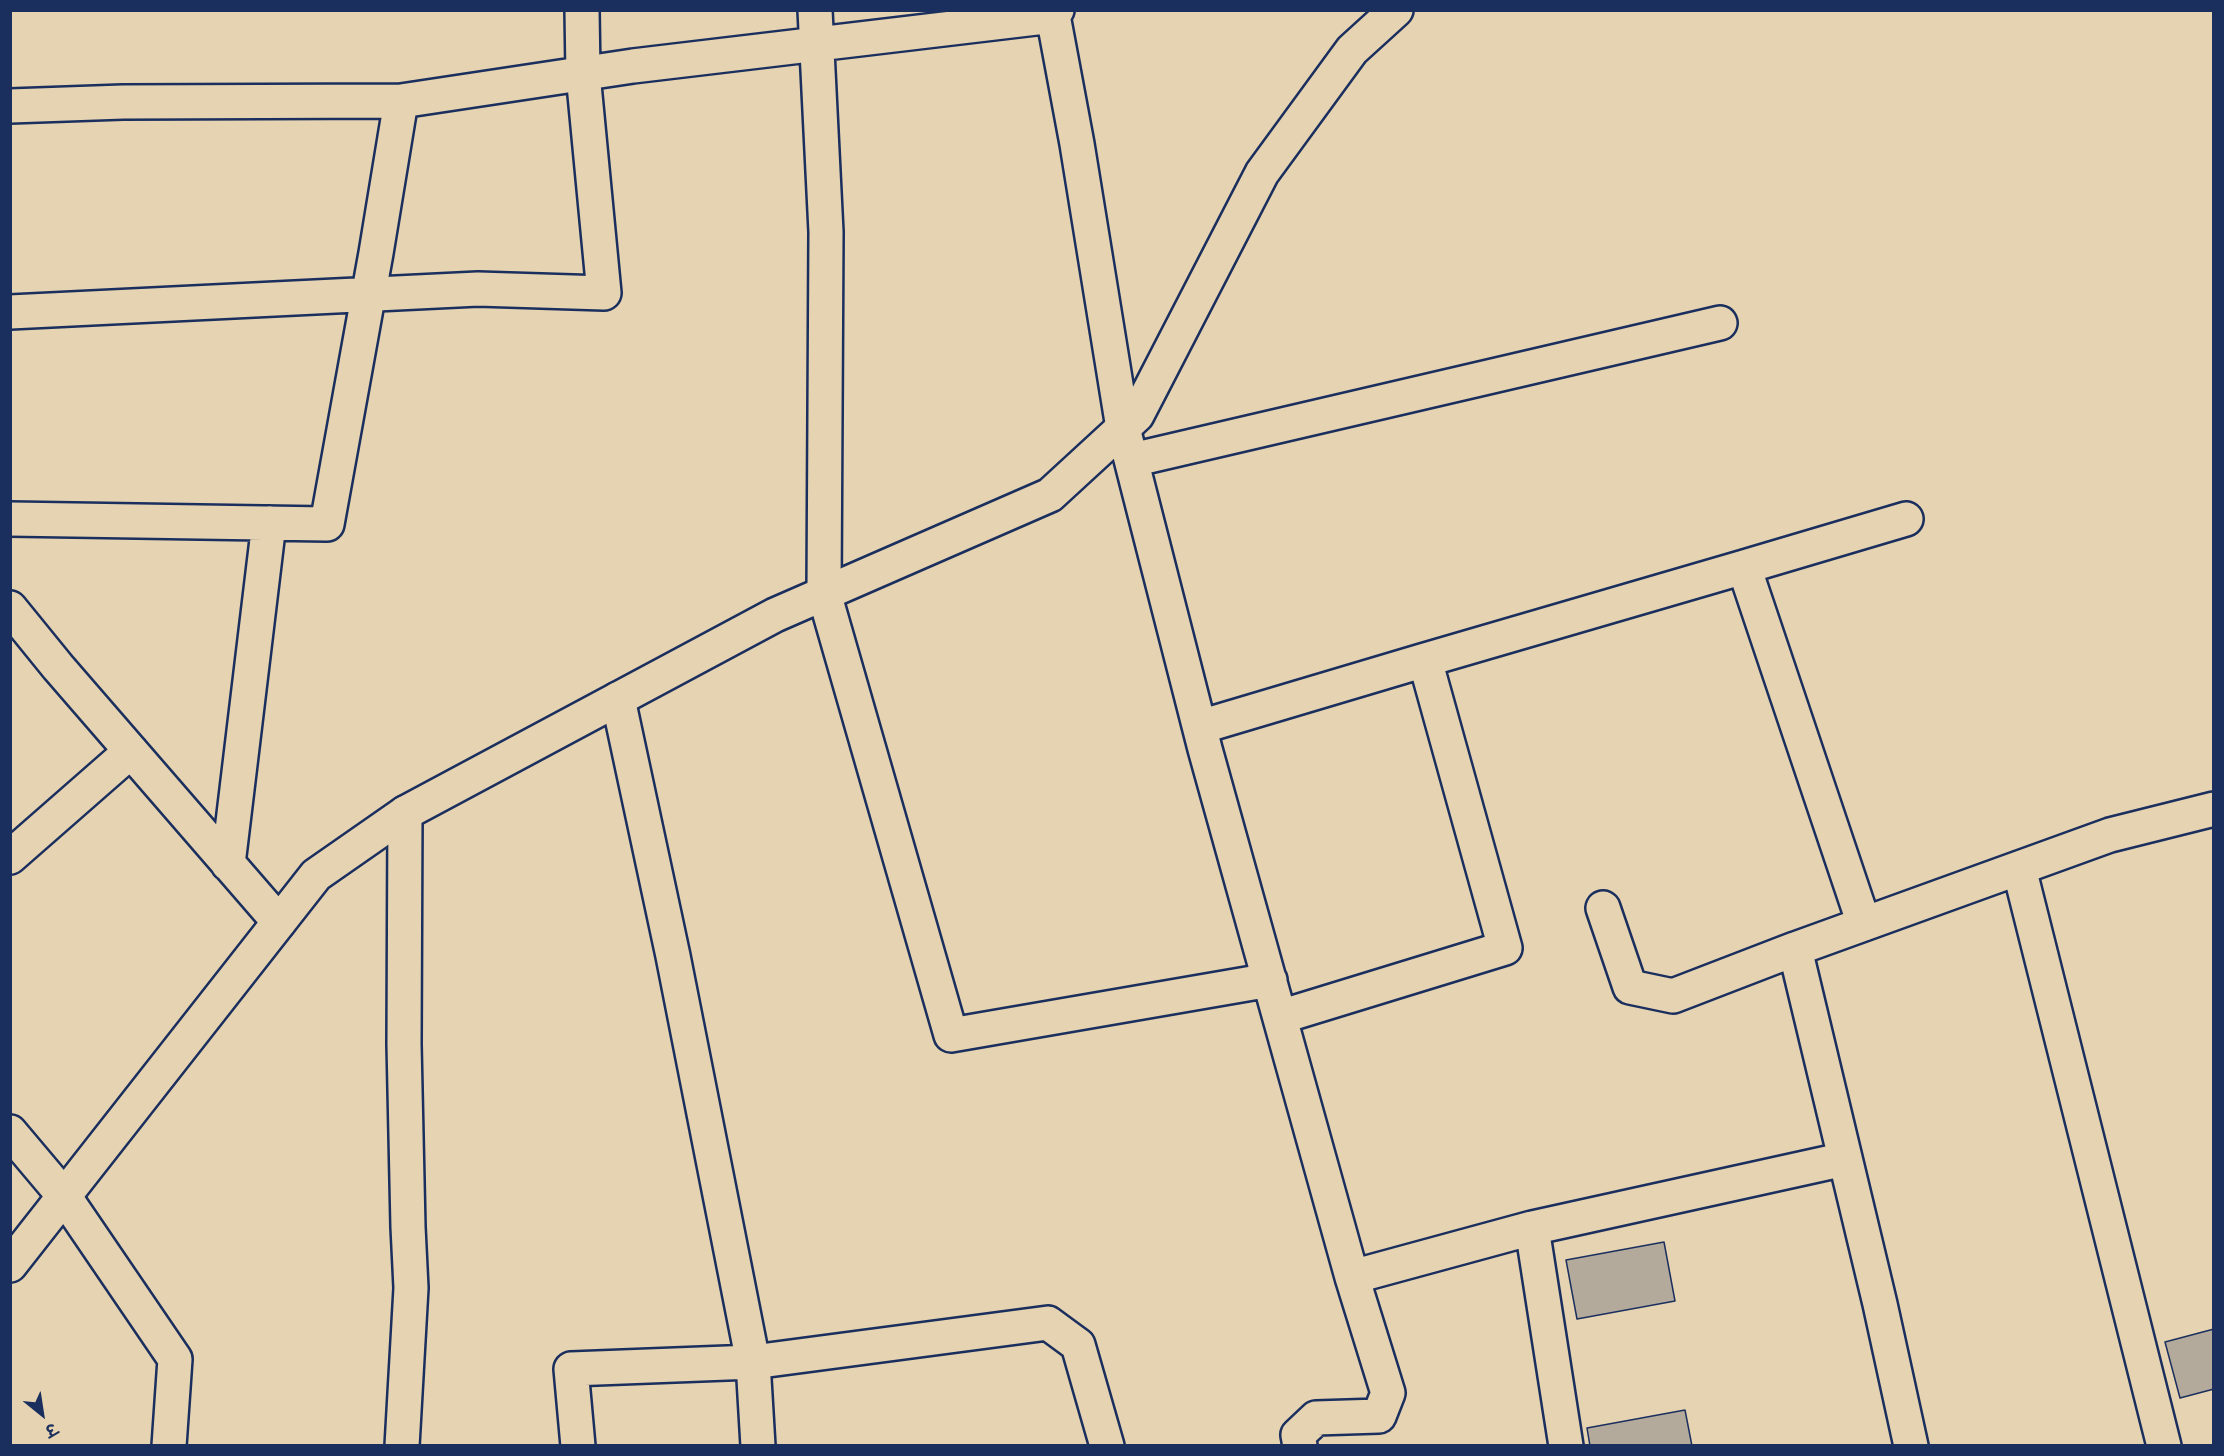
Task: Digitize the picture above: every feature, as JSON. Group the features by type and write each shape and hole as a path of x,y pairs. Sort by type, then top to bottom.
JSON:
{"street":[{"path":"10,312 478,289 604,292 582,74 582,10"},
{"path":"815,10 826,232 824,593 951,1035 1270,980"},
{"path":"10,1265 316,875 405,813 775,615 1050,495 1137,415 1262,173 1352,50 1396,10"},
{"path":"10,106 123,102 401,101 582,74 1054,12 1123,428 1200,727 1352,1277 1388,1394 1379,1416 1316,1418 1298,1435 1300,1446"},
{"path":"10,519 327,524 401,101"},
{"path":"1132,460 1720,323"},
{"path":"1200,727 1906,519"},
{"path":"228,864 269,523"},
{"path":"1744,567 1864,924"},
{"path":"10,608 279,922"},
{"path":"1280,1017 1505,948 1425,660"},
{"path":"618,699 673,956 753,1362 758,1446"},
{"path":"10,857 131,751"},
{"path":"1603,908 1630,987 1673,996 1795,949 2110,835 2214,809"},
{"path":"402,1446 411,1288 404,1044 405,813"},
{"path":"2019,868 2164,1446"},
{"path":"1795,949 1880,1304 1911,1446"},
{"path":"10,1132 64,1196 175,1359 170,1446"},
{"path":"1352,1277 1532,1228 1845,1158"},
{"path":"1532,1228 1566,1446"},
{"path":"578,1446 571,1369 753,1362 1048,1323 1078,1345 1107,1446"}],"building":[{"path":"1664,1242 1675,1301 1577,1319 1566,1260"},
{"path":"2214,1329 2214,1389 2180,1398 2165,1342"},
{"path":"1685,1410 1692,1446 1590,1446 1587,1428"}]}
